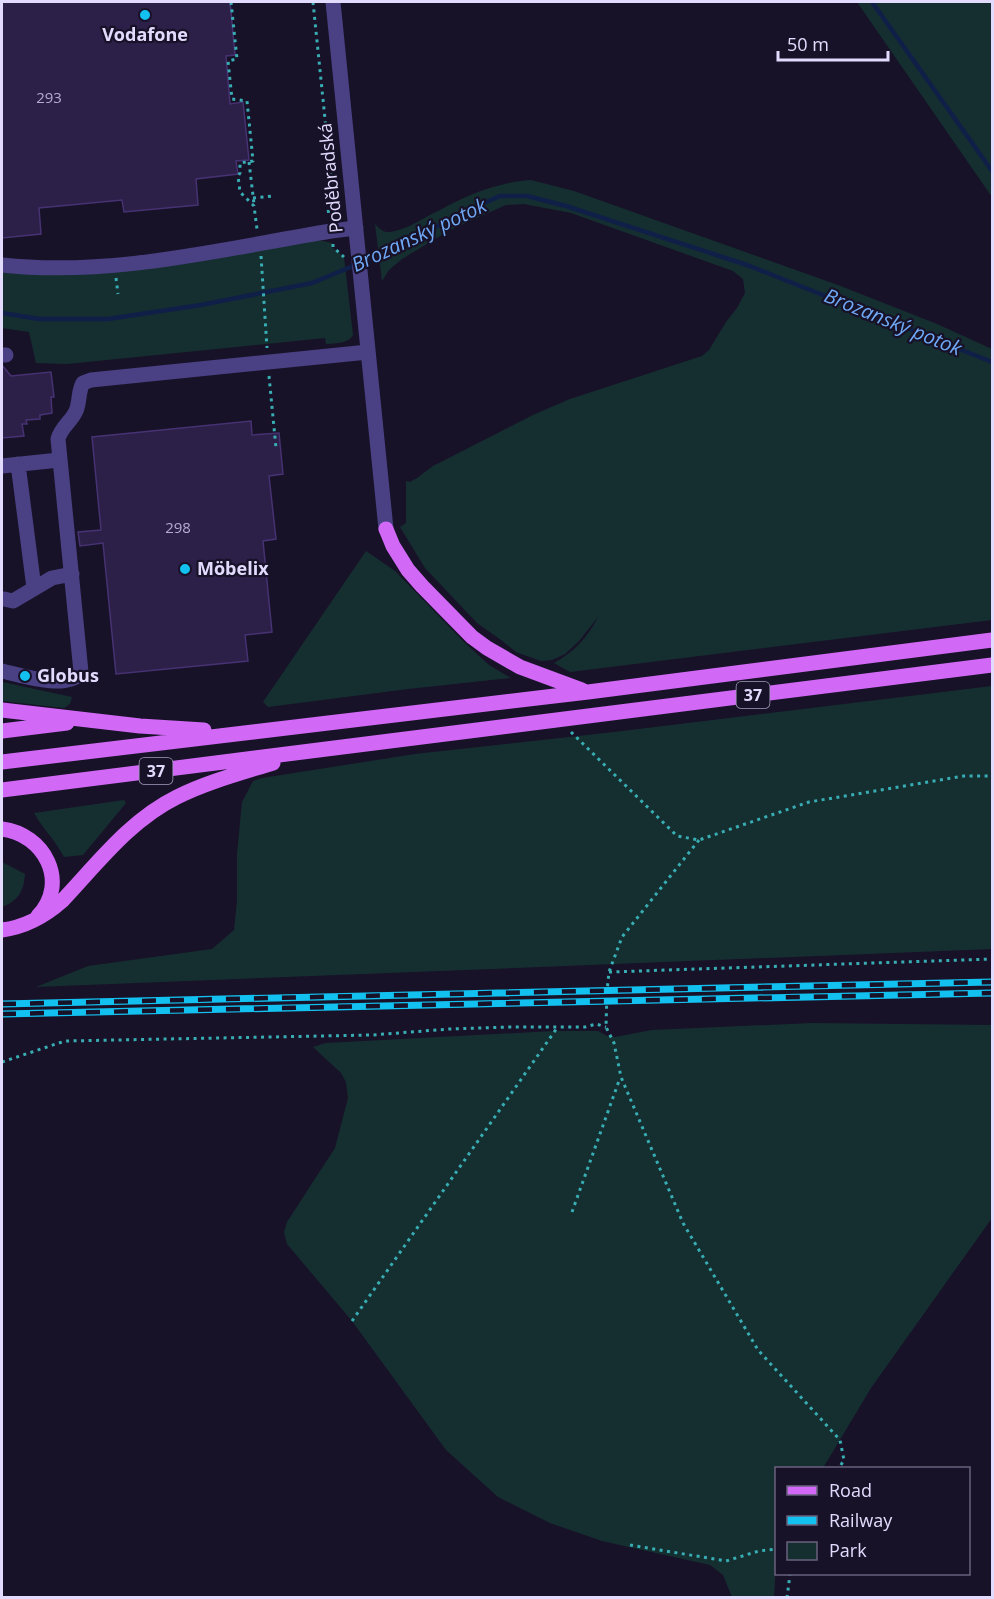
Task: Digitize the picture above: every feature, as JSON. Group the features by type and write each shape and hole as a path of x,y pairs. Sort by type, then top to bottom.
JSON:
{"main road":[{"path":"386,529 393,546 408,570 472,638 520,667 588,692"},
{"name":"37","path":"2,762 588,692 993,640"},
{"name":"37","path":"2,790 993,665"},
{"path":"2,710 165,728 244,732"},
{"path":"2,731 91,720"},
{"path":"2,930 17,928 36,920 56,907 133,827 161,806 184,793 208,784 310,752"},
{"path":"2,829 17,832 34,843 47,858 52,876 50,896 46,905 39,915 17,928"}],"street":[{"name":"Poděbradská","path":"333,2 356,228 352,257 361,278 386,529"},
{"path":"2,265 59,268 115,265 171,259 356,228"},
{"path":"2,671 47,681 64,682 77,678 81,672 58,439 62,428 78,407 81,385 86,381 368,352"},
{"path":"2,466 59,460"},
{"path":"18,465 34,588"},
{"path":"2,600 17,599 52,578 72,574"}],"path":[{"path":"231,2 237,59 228,61 232,99 247,101 253,161 240,163 238,176 240,192 254,206"},
{"path":"313,2 333,197 328,208 330,231 333,247 352,257"},
{"path":"249,162 260,243 264,303"},
{"path":"253,198 273,196"},
{"path":"559,720 676,836 699,840 809,802 964,776 993,776"},
{"path":"699,840 622,937 609,972 606,1027 614,1043 621,1076 683,1223 758,1350 840,1440 844,1460 840,1467"},
{"path":"609,972 993,959"},
{"path":"2,1062 65,1041 372,1035 449,1029 585,1027 596,1024 606,1027"},
{"path":"352,1321 557,1028"},
{"path":"572,1212 621,1076"},
{"path":"630,1545 726,1561 759,1551 775,1549"},
{"path":"787,1598 790,1575"}],"green space":[{"path":"857,2 992,2 992,197"},
{"path":"531,180 574,191 838,285 937,324 992,349 992,620 570,672 554,663 580,643 598,617 565,654 552,660 541,661 516,652 477,623 425,568 400,527 406,523 406,481 410,482 433,466 535,414 570,399 702,356 709,350 745,293 743,279 733,271 571,213 524,204 506,205 450,230 402,259 389,270 382,281 375,224 386,232 397,231 483,190 507,183"},
{"path":"319,240 332,243 332,247 344,257 353,335 345,342 326,344 325,338 67,364 36,363 29,332 2,328 2,270"},
{"path":"366,551 395,571 489,665 511,678 268,707 263,702"},
{"path":"2,682 72,697 70,704 64,708 2,701"},
{"path":"992,686 992,949 36,987 88,966 212,949 234,930 242,802 253,781 262,778 415,754"},
{"path":"124,800 126,803 83,855 64,857 34,813"},
{"path":"2,862 25,874 19,895 2,907"},
{"path":"812,1023 992,1025 992,1218 871,1388 824,1467 775,1467 774,1597 732,1597 723,1575 710,1565 602,1541 550,1523 498,1497 446,1450 352,1321 287,1244 284,1232 287,1222 335,1148 348,1098 346,1082 341,1073 313,1047 326,1043 554,1031 598,1031 615,1037 652,1030"}],"building":[{"path":"2,2 230,2 235,55 226,56 230,104 243,102 249,160 236,161 238,174 196,179 198,205 124,212 122,200 39,208 41,234 2,238"},
{"path":"2,365 11,376 51,372 54,397 51,397 52,413 40,415 40,419 26,420 27,424 22,424 24,436 2,438"},
{"name":"Möbelix","path":"251,421 252,435 279,433 283,474 269,476 276,539 263,541 272,632 245,635 248,661 116,674 103,543 80,546 78,532 101,530 92,437"}],"waterway":[{"path":"872,2 992,171"},
{"name":"Brozanský potok","path":"2,313 39,319 108,319 201,305 312,283 375,257 500,196 527,196 566,206 747,265 992,362"}],"railway":[{"path":"2,1004 992,982"},
{"path":"2,1014 992,993"}],"place":[{"name":"Vodafone","path":"145,15"},
{"name":"Möbelix","path":"185,569"},
{"name":"Globus","path":"25,676"}]}
